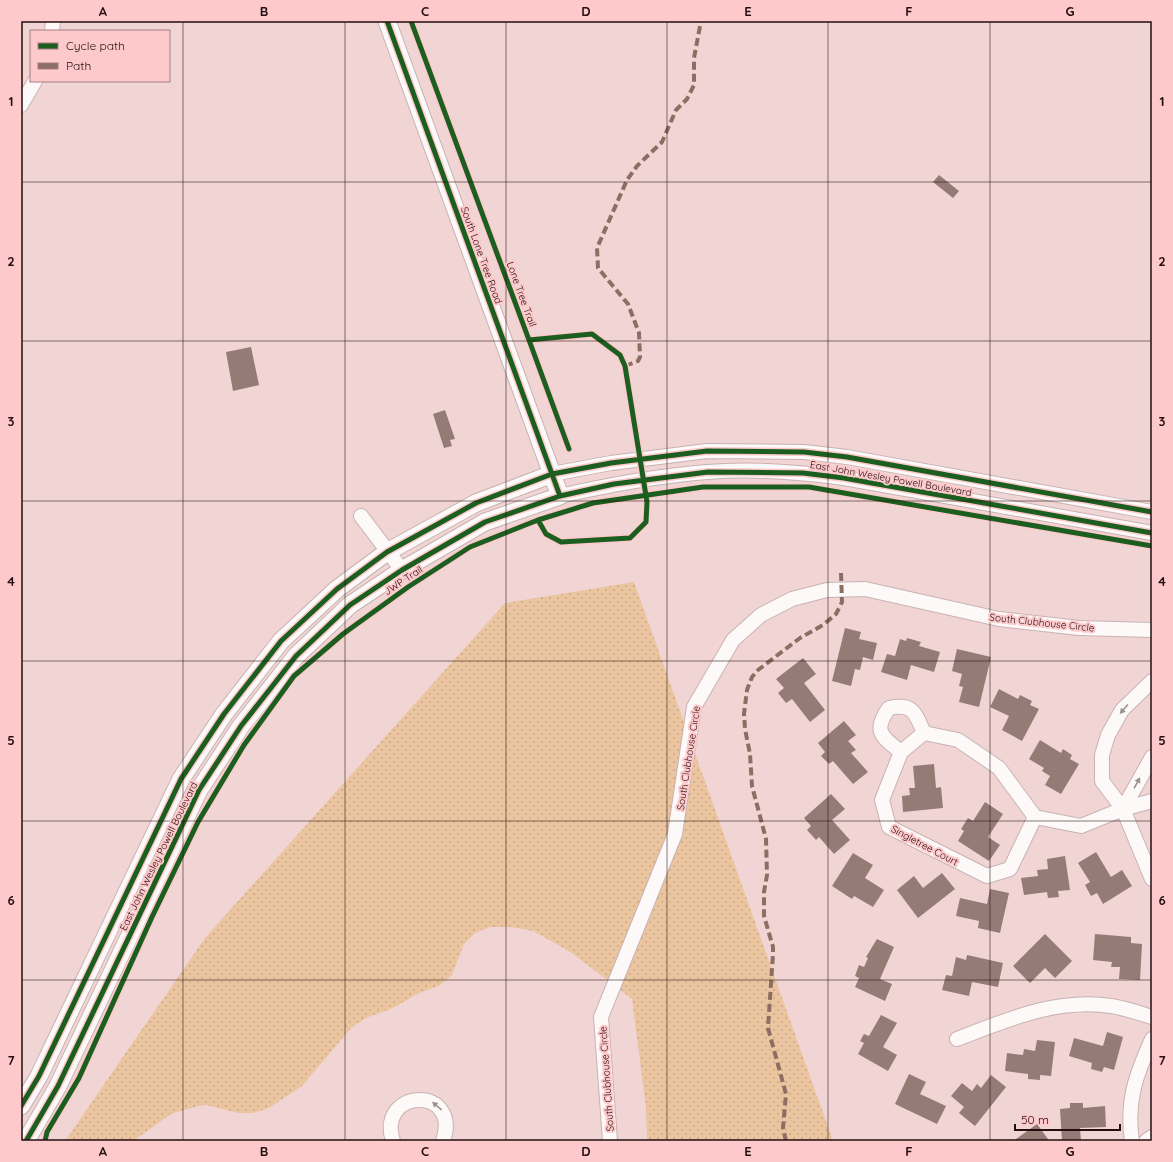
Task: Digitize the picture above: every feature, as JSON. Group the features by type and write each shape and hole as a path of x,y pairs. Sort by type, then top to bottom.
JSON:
{"main road":[{"name":"South Lone Tree Road","path":"387,21 560,496"},
{"name":"East John Wesley Powell Boulevard","path":"21,1106 39,1076 181,779 224,714 281,642 337,589 387,552 476,503 552,474"},
{"name":"East John Wesley Powell Boulevard","path":"26,1141 58,1086 199,790 241,726 296,656 350,606 402,570 485,522 560,496"}],"street":[{"path":"21,105 34,82"},
{"name":"East John Wesley Powell Boulevard","path":"552,474 611,463 706,451 804,452 848,457 1152,512"},
{"name":"East John Wesley Powell Boulevard","path":"560,496 614,484 708,472 802,473 844,478 1152,533"},
{"path":"361,516 402,570"},
{"name":"South Clubhouse Circle","path":"610,1141 602,1017 676,834 694,707 733,640 761,615 792,599 827,590 865,589 999,619 1079,628 1152,630"},
{"path":"1152,681 1122,710 1108,735 1102,755 1102,781 1123,809 1152,879"},
{"path":"901,752 887,741 880,732 880,719 889,708 901,705 914,712 924,733 958,740 999,768 1036,817 1081,826 1123,809 1152,801"},
{"name":"Singletree Court","path":"924,733 901,752 882,800 889,827 987,876 1010,869 1036,817"},
{"path":"1123,809 1152,757"},
{"path":"957,1039 1024,1013 1074,1004 1111,1006 1152,1017"},
{"path":"1132,1141 1130,1110 1133,1086 1152,1039"},
{"path":"393,1141 390,1126 397,1110 402,1104 417,1099 433,1103 445,1115 447,1124 444,1141"},
{"path":"1146,1141 1152,1137"}],"shaded area":[{"path":"634,582 833,1141 647,1141 646,1107 632,999 572,953 533,931 511,927 490,927 475,933 464,944 452,975 439,986 419,993 393,1008 366,1018 352,1027 302,1086 269,1108 253,1113 238,1113 206,1105 198,1106 171,1114 133,1141 65,1141 205,938 505,603"}],"building":[{"path":"939,175 959,191 953,198 933,182"},
{"path":"251,347 259,385 233,391 226,352"},
{"path":"445,410 455,439 450,440 452,446 444,448 433,414"},
{"path":"845,628 861,632 859,639 877,643 873,660 863,657 860,670 855,669 851,686 832,681"},
{"path":"907,638 921,642 919,646 940,652 934,672 911,665 907,680 881,672 887,654 895,656 900,639 906,641"},
{"path":"957,649 991,657 979,707 959,702 963,687 959,686 962,674 952,671"},
{"path":"803,658 816,674 804,683 825,710 810,722 792,699 786,703 778,693 784,688 776,679"},
{"path":"999,689 1018,699 1020,695 1032,701 1030,705 1039,709 1022,741 1002,730 1009,716 990,707"},
{"path":"844,721 856,735 848,741 856,750 851,753 868,772 853,784 833,761 829,764 821,756 825,752 818,743"},
{"path":"1040,740 1061,753 1063,749 1072,755 1070,759 1079,764 1061,794 1045,785 1050,776 1042,771 1044,768 1029,759"},
{"path":"934,764 936,788 941,787 943,808 903,812 902,796 910,795 909,788 915,788 913,766"},
{"path":"831,794 845,809 832,820 850,840 834,854 819,837 816,840 807,830 811,826 804,818"},
{"path":"985,802 1003,814 988,837 1000,845 989,861 958,841 964,831 961,829 968,818 973,821"},
{"path":"1096,852 1111,877 1122,870 1132,886 1103,904 1097,893 1091,896 1085,885 1090,882 1078,863"},
{"path":"853,853 873,865 865,878 884,890 873,907 854,896 852,899 832,886"},
{"path":"1065,856 1070,890 1058,891 1059,897 1048,898 1047,892 1024,895 1021,878 1038,876 1037,870 1048,869 1047,859"},
{"path":"942,873 955,889 918,918 897,890 914,876 923,888"},
{"path":"990,889 1009,893 1000,933 978,928 979,921 956,916 960,898 987,904"},
{"path":"1045,934 1072,961 1055,978 1045,968 1030,983 1013,966"},
{"path":"1095,934 1131,937 1131,943 1142,944 1140,980 1119,979 1120,967 1111,967 1112,962 1093,960"},
{"path":"877,939 894,947 880,979 892,984 885,1001 855,987 859,978 855,976 859,965 864,967 868,958 866,957"},
{"path":"967,955 1003,963 998,987 972,982 969,996 942,990 946,975 952,976 956,957 966,960"},
{"path":"881,1015 897,1023 883,1047 897,1055 888,1071 858,1054 864,1043 860,1041 864,1034 869,1036"},
{"path":"1107,1032 1123,1037 1114,1070 1104,1067 1102,1072 1091,1069 1092,1063 1069,1056 1074,1038 1103,1046"},
{"path":"1037,1040 1055,1042 1051,1076 1040,1075 1040,1080 1028,1079 1028,1074 1005,1071 1007,1053 1023,1055 1024,1049 1035,1051"},
{"path":"909,1074 926,1082 920,1094 946,1106 937,1124 895,1104"},
{"path":"991,1075 1006,1087 975,1126 959,1113 964,1107 951,1096 962,1083 972,1091 977,1084 981,1088"},
{"path":"1070,1103 1083,1103 1083,1108 1105,1106 1106,1127 1080,1128 1081,1141 1062,1141 1060,1109 1070,1108"},
{"path":"1037,1124 1048,1139 1045,1141 1013,1141"}],"marked path":[{"path":"625,366 638,361 640,357 639,333 628,304 598,268 597,248 627,180 637,166 662,142 676,110 687,99 694,85 694,58 701,21"},
{"path":"786,1141 783,1128 786,1094 768,1028 773,947 764,916 764,892 767,875 766,839 752,786 750,754 745,729 744,714 747,690 752,677 758,670 800,638 823,625 836,614 842,602 841,573"}],"cycle path":[{"path":"387,21 560,496"},
{"name":"Lone Tree Trail","path":"411,21 529,340 592,334 620,355 625,366 647,502 646,522 630,538 561,542 546,534 538,520"},
{"path":"529,340 569,449"},
{"path":"21,1106 39,1076 181,779 224,714 281,641 337,589 387,552 476,503 552,474 611,463 707,451 804,452 847,457 1152,512"},
{"name":"JWP Trail","path":"26,1141 58,1086 199,790 241,726 296,656 350,605 402,570 485,522 560,496 614,484 708,472 803,473 844,478 1152,533"},
{"name":"JWP Trail","path":"45,1141 47,1132 79,1078 152,917 198,822 244,745 294,676 343,634 408,587 470,547 538,520 593,503 703,487 809,487 1152,546"}]}
